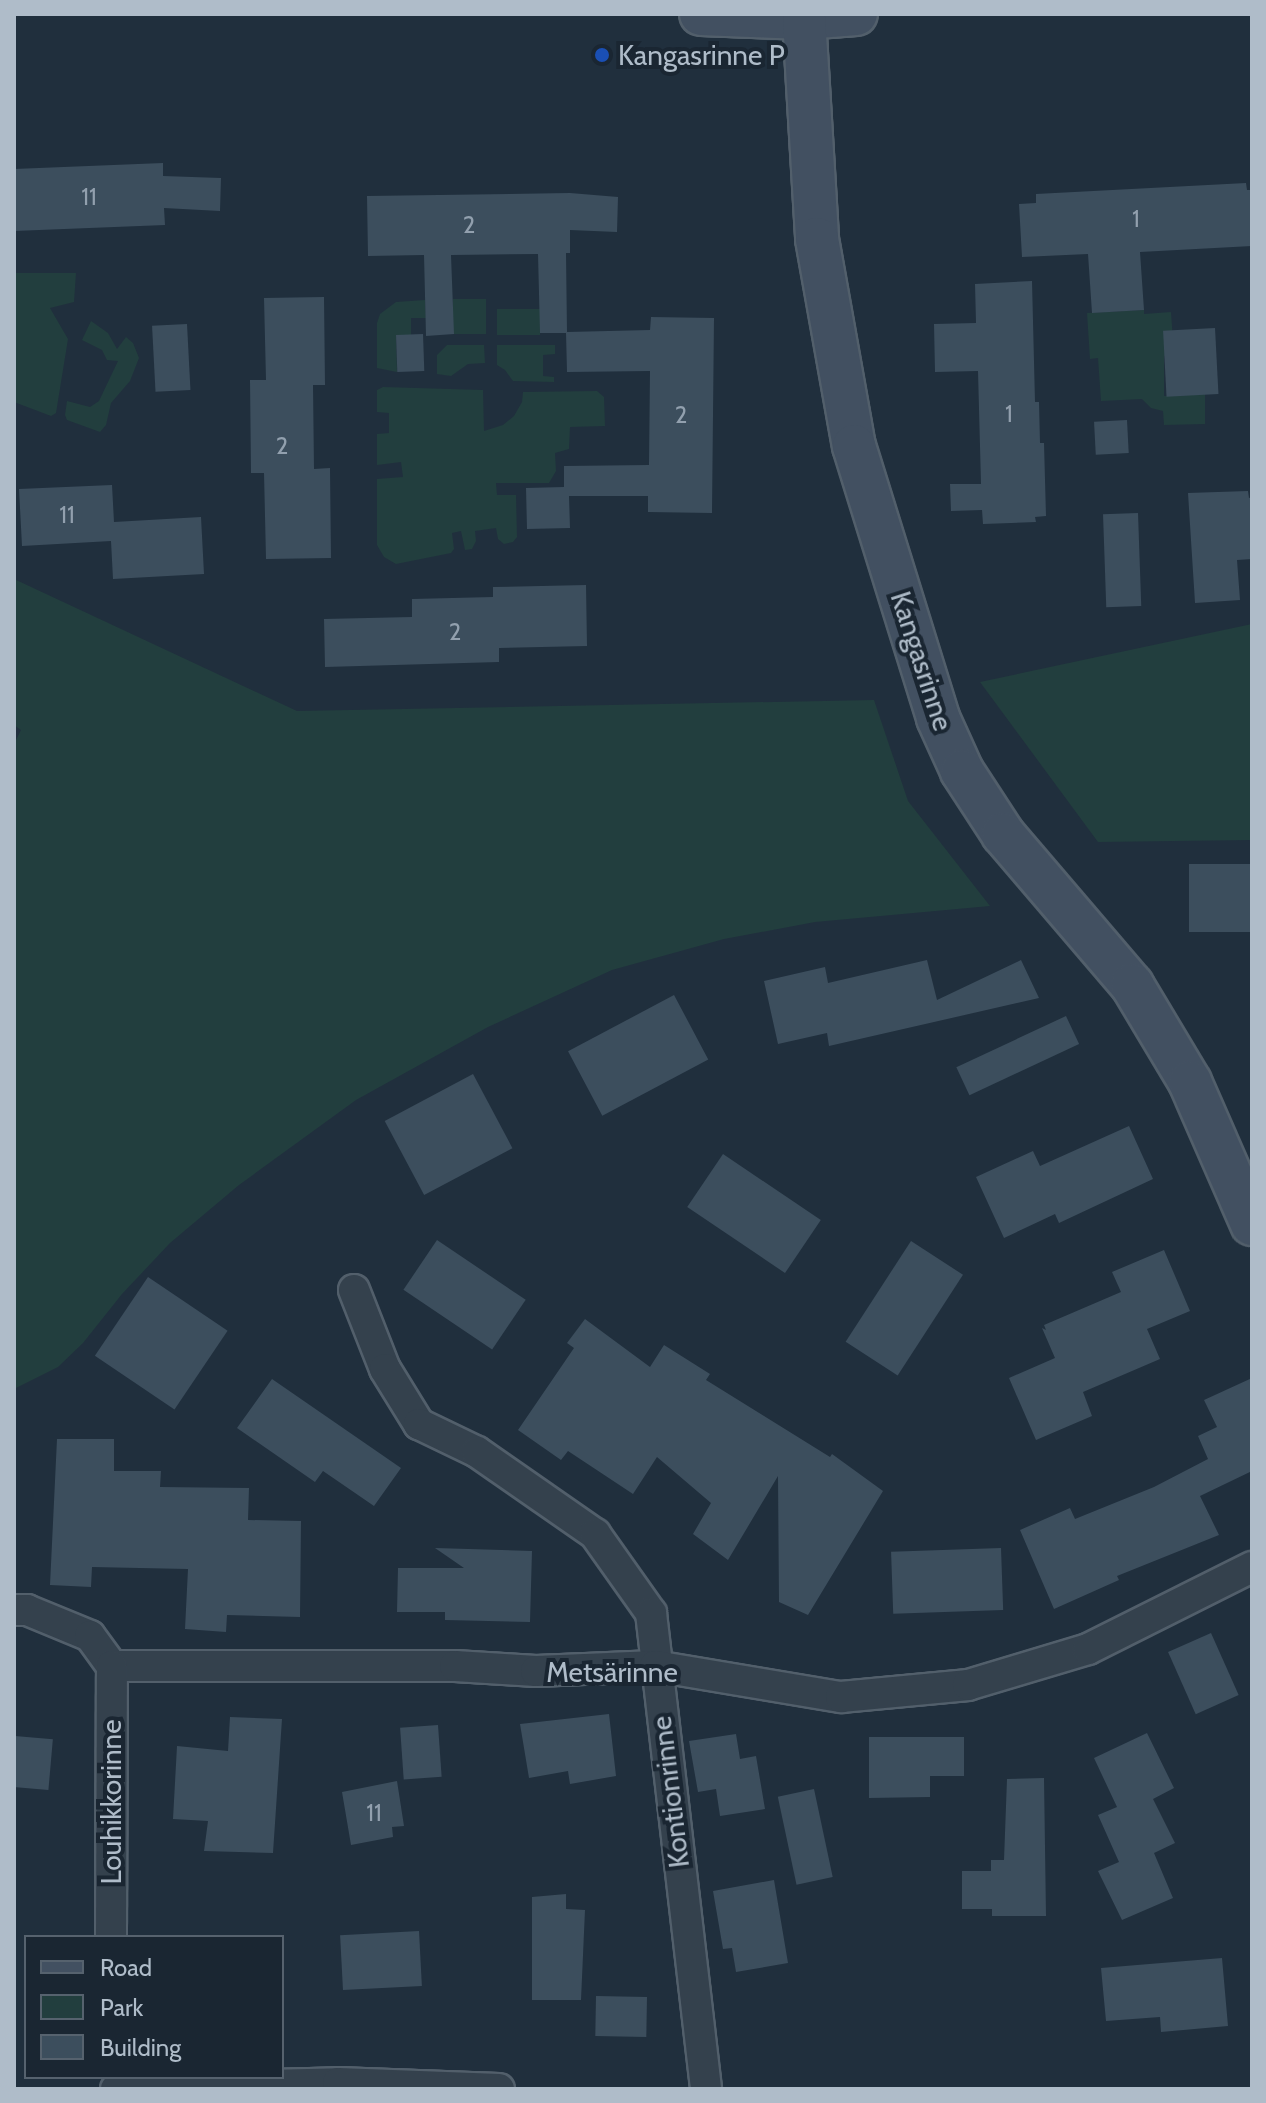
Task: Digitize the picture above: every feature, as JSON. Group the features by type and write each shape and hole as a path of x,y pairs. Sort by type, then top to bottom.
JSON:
{"street":[{"path":"701,14 804,18 856,14"},
{"name":"Kangasrinne","path":"804,18 817,239 854,446 938,718 962,771 1003,834 1132,985 1190,1082 1252,1224"},
{"name":"Kontionrinne","path":"354,1290 385,1369 419,1424 477,1452 595,1534 651,1613 706,2089"},
{"name":"Metsärinne","path":"112,1666 455,1666 536,1671 655,1666 841,1697 968,1685 1088,1649 1252,1567"},
{"path":"14,1610 27,1610 90,1636 112,1666"},
{"name":"Louhikkorinne","path":"111,1935 112,1666"},
{"path":"113,2089 338,2086 499,2089"}],"green space":[{"path":"14,273 76,273 74,302 50,308 68,339 56,413 51,416 14,402"},
{"path":"453,299 486,299 486,334 453,334"},
{"path":"425,300 426,318 411,318 411,335 396,336 397,372 377,368 377,323 380,314 396,302"},
{"path":"497,309 540,309 540,335 497,335"},
{"path":"1144,310 1144,314 1171,312 1174,355 1164,356 1164,396 1205,394 1205,424 1164,425 1163,411 1151,408 1142,399 1101,401 1098,358 1090,359 1087,313"},
{"path":"91,321 108,333 117,349 126,337 133,343 139,358 130,381 111,403 106,425 100,432 67,420 65,415 67,401 90,407 99,401 118,361 107,360 102,350 82,340"},
{"path":"447,345 484,345 485,363 468,364 451,376 437,374 437,355"},
{"path":"497,345 555,345 555,354 543,355 543,376 554,377 554,382 513,381 497,365"},
{"path":"383,387 483,390 484,431 503,425 514,416 522,402 523,392 597,391 604,397 605,426 570,427 569,449 555,453 556,471 549,483 496,483 497,495 516,495 517,537 513,542 504,544 498,539 496,528 475,531 476,541 472,549 465,550 461,531 452,533 454,549 451,553 396,564 384,557 377,545 377,479 403,477 401,462 377,465 377,434 389,433 389,413 377,412 377,390"},
{"path":"14,579 297,711 874,700 908,801 990,906 815,922 724,939 612,970 488,1027 356,1100 239,1185 170,1243 122,1294 83,1343 58,1367 14,1389 14,744 21,730 14,725"},
{"path":"1252,624 1252,840 1098,842 980,682"}],"building":[{"path":"163,163 163,176 221,178 220,211 164,208 165,225 14,231 14,169"},
{"path":"1246,183 1247,190 1252,190 1252,246 1140,252 1144,310 1092,313 1088,254 1022,257 1019,204 1036,203 1036,194"},
{"path":"570,193 618,197 617,232 570,230 570,253 566,253 567,332 650,330 651,317 714,318 712,513 648,512 648,496 569,496 570,528 527,529 526,488 564,487 564,466 649,465 650,371 567,372 566,333 540,333 538,254 451,255 454,334 426,336 424,255 368,256 367,196"},
{"path":"1032,281 1035,402 1039,402 1040,443 1044,443 1046,516 1035,517 1036,522 983,524 982,510 951,511 950,484 981,484 978,371 935,372 934,324 976,323 975,284"},
{"path":"324,297 325,385 313,385 314,469 330,468 331,558 266,559 264,473 251,473 250,380 266,380 264,298"},
{"path":"187,324 190,390 156,392 152,326"},
{"path":"1215,328 1218,394 1167,397 1163,331"},
{"path":"423,334 424,371 397,372 396,335"},
{"path":"1127,420 1129,453 1096,455 1094,422"},
{"path":"112,485 114,522 201,517 204,574 113,579 111,541 22,546 19,489"},
{"path":"1248,491 1249,498 1252,497 1252,559 1237,560 1240,600 1195,603 1188,493"},
{"path":"1138,513 1141,606 1106,607 1103,514"},
{"path":"586,585 587,646 499,648 499,662 325,667 324,619 412,617 412,599 493,597 493,587"},
{"path":"1189,864 1252,864 1252,932 1189,932"},
{"path":"927,960 937,1000 1021,960 1039,998 829,1046 827,1033 778,1044 764,981 825,967 828,983"},
{"path":"674,995 708,1059 602,1116 568,1051"},
{"path":"1066,1016 1079,1044 969,1095 956,1067"},
{"path":"473,1074 512,1148 424,1195 385,1121"},
{"path":"1129,1126 1153,1179 1059,1223 1055,1214 1004,1238 976,1177 1033,1151 1040,1166"},
{"path":"723,1154 821,1220 785,1273 687,1207"},
{"path":"437,1240 526,1300 492,1350 403,1290"},
{"path":"911,1241 963,1275 898,1375 846,1342"},
{"path":"1164,1250 1190,1311 1147,1329 1160,1359 1083,1392 1092,1416 1036,1440 1009,1378 1055,1358 1042,1328 1046,1330 1044,1325 1121,1292 1112,1272"},
{"path":"148,1277 228,1331 174,1409 95,1356"},
{"path":"585,1319 650,1367 664,1345 710,1374 706,1380 830,1457 832,1454 883,1491 808,1615 779,1602 778,1476 728,1560 693,1534 711,1503 657,1457 633,1494 568,1451 561,1460 518,1430 574,1348 567,1343"},
{"path":"1252,1378 1252,1471 1200,1496 1219,1535 1117,1576 1119,1580 1054,1609 1020,1530 1070,1508 1075,1519 1154,1487 1208,1459 1198,1436 1217,1427 1204,1400"},
{"path":"272,1379 401,1468 374,1506 323,1471 315,1482 237,1428"},
{"path":"57,1439 114,1439 114,1471 161,1471 160,1487 249,1488 248,1520 301,1521 300,1617 227,1615 226,1632 185,1629 188,1569 92,1567 91,1587 50,1585"},
{"path":"435,1548 532,1551 530,1622 445,1620 445,1612 397,1612 398,1568 464,1568"},
{"path":"1001,1548 1003,1610 893,1614 891,1552"},
{"path":"1211,1633 1239,1695 1196,1714 1168,1652"},
{"path":"609,1714 616,1776 570,1784 568,1771 529,1778 520,1724"},
{"path":"230,1717 282,1719 273,1853 204,1851 208,1821 173,1819 177,1746 228,1751"},
{"path":"438,1725 442,1777 404,1780 400,1728"},
{"path":"1147,1733 1174,1788 1153,1799 1175,1843 1154,1853 1173,1898 1122,1920 1098,1871 1119,1862 1098,1815 1117,1807 1094,1758"},
{"path":"736,1734 740,1759 756,1756 765,1809 720,1816 716,1789 698,1792 689,1741"},
{"path":"15,1736 53,1739 48,1790 14,1787"},
{"path":"869,1737 964,1737 964,1776 930,1776 930,1797 869,1798"},
{"path":"1044,1778 1046,1916 992,1916 992,1909 962,1909 962,1871 991,1871 991,1860 1004,1860 1007,1779"},
{"path":"397,1781 404,1826 392,1827 393,1837 351,1845 342,1792"},
{"path":"814,1789 833,1877 797,1885 778,1797"},
{"path":"774,1880 788,1963 736,1972 732,1948 723,1949 713,1891"},
{"path":"566,1894 566,1909 585,1910 581,2000 532,2000 532,1897"},
{"path":"419,1931 422,1986 343,1990 340,1935"},
{"path":"1222,1958 1228,2026 1161,2032 1160,2017 1106,2021 1101,1968"},
{"path":"596,1996 647,1997 646,2037 595,2036"}],"place":[{"name":"Kangasrinne P","path":"602,55"}]}
